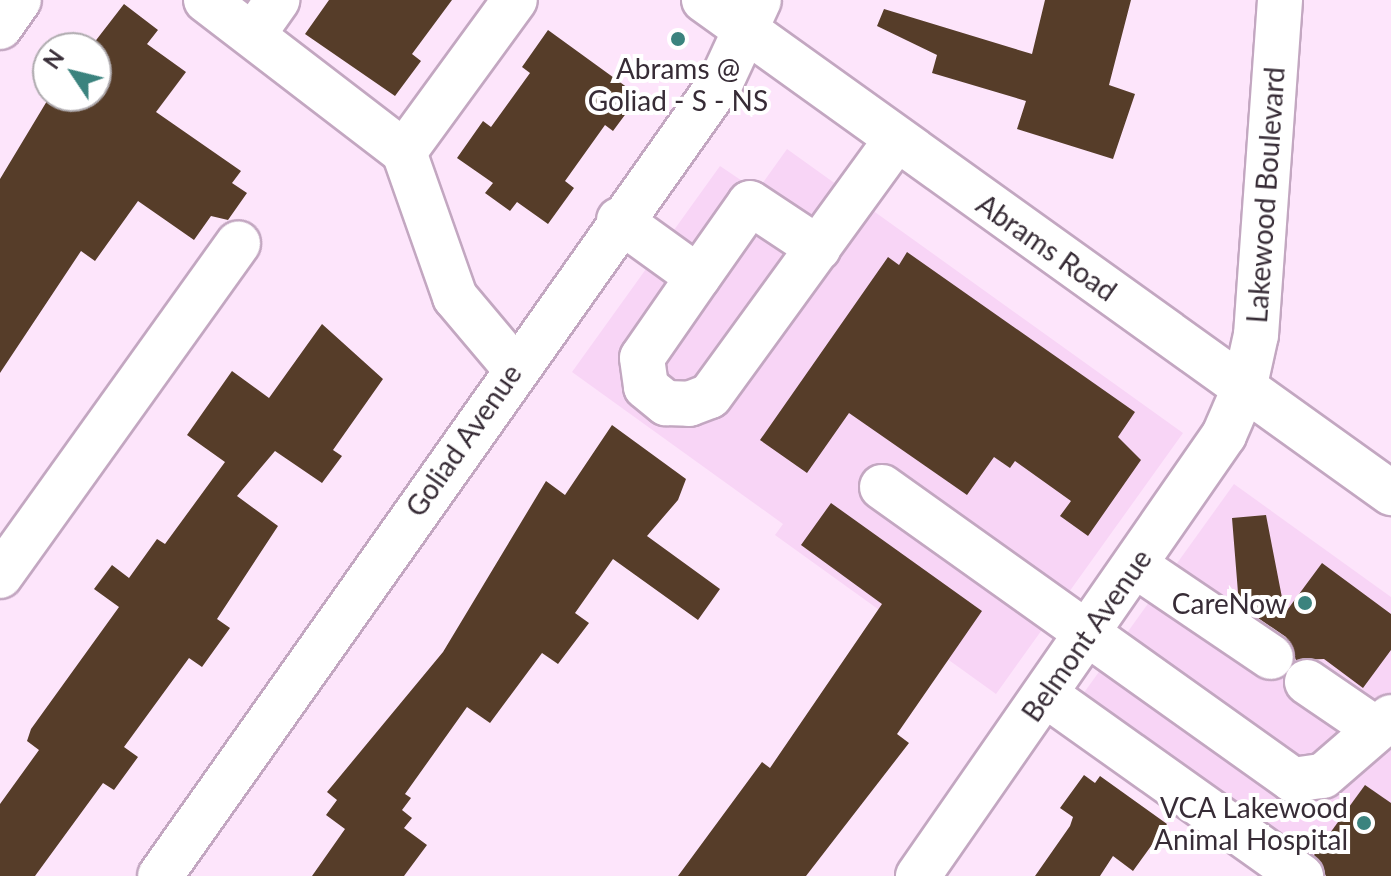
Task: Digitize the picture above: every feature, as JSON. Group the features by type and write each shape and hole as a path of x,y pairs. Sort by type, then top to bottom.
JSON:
{"street":[{"path":"0,27 19,0"},
{"path":"206,0 266,16 404,152 455,297 514,367"},
{"path":"404,152 515,0"},
{"name":"Abrams Road","path":"704,0 753,16 896,140 1391,493"},
{"name":"Lakewood Boulevard","path":"1244,389 1256,335 1280,0"},
{"name":"Goliad Avenue","path":"160,876 514,367 721,82 753,16"},
{"path":"818,248 750,203 642,358 646,387 666,403 710,396 818,248 896,140"},
{"path":"619,220 698,277"},
{"path":"0,576 238,243"},
{"name":"Belmont Avenue","path":"918,876 1224,435 1244,389"},
{"path":"882,487 1293,780 1323,776 1382,722 1307,682"},
{"path":"1135,565 1271,657"},
{"path":"1046,695 1299,875"}],"shaded area":[{"path":"787,149 1183,433 996,694 775,535 783,524 572,372 720,166 757,191"},
{"path":"1234,484 1391,597 1391,876 1321,876 1078,701"}],"building":[{"path":"329,0 452,0 412,54 421,61 395,96 305,34"},
{"path":"1045,0 1131,0 1109,85 1135,94 1113,159 1017,129 1026,101 932,73 937,55 877,26 884,9 1032,54"},
{"path":"124,4 158,30 147,44 186,72 156,112 241,171 232,183 247,193 228,220 211,216 194,240 138,201 95,261 81,251 0,373 0,179 40,112 112,112 112,32 102,32"},
{"path":"548,30 639,96 613,131 605,125 565,181 574,188 548,224 517,202 510,211 485,193 493,183 457,158 483,121 491,127 530,73 522,67"},
{"path":"907,252 1135,412 1118,437 1141,460 1088,536 1060,516 1071,501 1015,461 1010,468 994,457 967,495 849,413 807,473 760,440 888,257 899,265"},
{"path":"322,324 383,379 333,450 342,456 322,483 275,451 237,496 278,526 217,619 230,628 202,667 189,658 124,747 138,757 114,790 103,783 35,876 0,876 0,804 39,750 27,741 31,729 119,607 94,589 112,565 129,578 157,539 165,544 225,462 187,435 232,371 269,398"},
{"path":"612,425 686,479 678,500 647,536 720,589 698,620 613,559 575,613 589,623 558,664 542,653 490,723 467,707 405,794 411,798 402,810 412,818 404,828 427,845 404,876 312,876 345,829 326,815 337,800 327,792 443,652 546,481 565,495"},
{"path":"831,503 982,611 897,734 909,743 806,876 678,876 762,762 770,768 882,604 801,545"},
{"name":"CareNow","path":"1266,515 1285,613 1322,563 1391,614 1391,650 1363,688 1324,659 1296,660 1286,637 1239,605 1232,518"},
{"path":"1084,775 1095,783 1100,776 1167,824 1133,871 1113,856 1100,876 1035,876 1070,826 1073,817 1060,808"},
{"name":"VCA Lakewood Animal Hospital","path":"1365,785 1391,803 1391,876 1326,876 1314,855"}],"place":[{"name":"Abrams @ Goliad - S - NS","path":"678,39"},
{"name":"CareNow","path":"1305,603"},
{"name":"VCA Lakewood Animal Hospital","path":"1364,823"}]}
